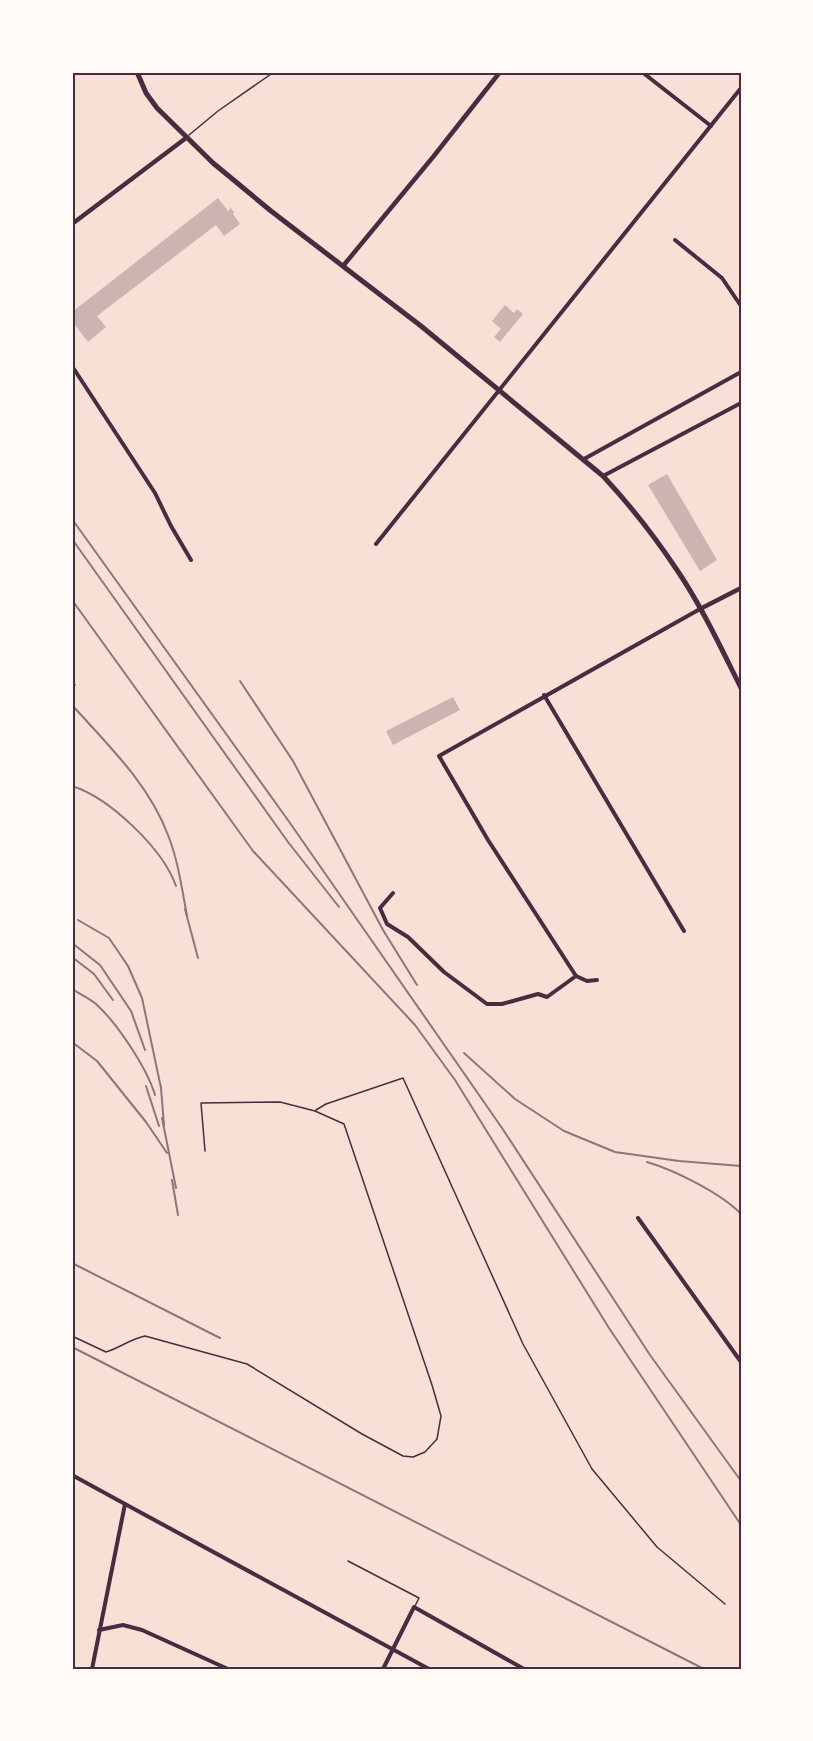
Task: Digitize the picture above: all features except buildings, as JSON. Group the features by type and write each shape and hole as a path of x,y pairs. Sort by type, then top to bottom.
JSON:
{"main road":[{"path":"138,72 146,93 186,138 272,212 421,326 603,476 626,500 677,571 700,609 741,688"}],"street":[{"path":"343,266 500,72"},
{"path":"642,72 711,126"},
{"path":"376,544 741,88"},
{"path":"72,224 186,138"},
{"path":"675,240 722,278 741,306"},
{"path":"72,366 155,493 191,560"},
{"path":"584,459 741,372"},
{"path":"603,476 741,403"},
{"path":"597,980 587,981 576,976 488,840 439,756 544,695 741,588"},
{"path":"544,695 684,931"},
{"path":"393,893 380,908 387,924 408,937 444,972 487,1004 502,1004 538,994 547,997 576,976"},
{"path":"638,1218 741,1362"},
{"path":"72,1475 429,1669"},
{"path":"92,1669 125,1504"},
{"path":"383,1669 414,1607 524,1669"},
{"path":"99,1630 123,1625 142,1630 228,1669"}],"lane":[{"path":"186,138 218,111 274,72"},
{"path":"315,1111 326,1104 403,1078 523,1344 592,1469 657,1547 725,1604"},
{"path":"72,1336 106,1352 116,1349 133,1338 145,1336 247,1364 362,1434 403,1456 413,1457 425,1452 437,1439 441,1416 432,1385 344,1124 315,1111 280,1102 201,1103 205,1151"},
{"path":"348,1561 419,1598 414,1607"}],"railway":[{"path":"72,519 290,823 502,1128 650,1355 741,1481"},
{"path":"72,539 288,842 339,907"},
{"path":"72,600 253,851 415,1025 455,1080 609,1328 741,1525"},
{"path":"72,681 75,685"},
{"path":"240,681 293,761 383,930 417,985"},
{"path":"72,705 139,782 160,816 174,854 187,916"},
{"path":"72,786 102,801 133,827 160,856 176,886"},
{"path":"185,909 198,958"},
{"path":"78,920 109,938 128,966 142,998 161,1088 164,1125"},
{"path":"72,943 100,965 131,1011 145,1050"},
{"path":"72,957 94,974 113,1000"},
{"path":"72,989 96,1004 113,1022 138,1059 155,1095"},
{"path":"72,1042 97,1061 146,1122 167,1153"},
{"path":"464,1053 515,1099 564,1131 615,1152 679,1161 741,1166"},
{"path":"146,1086 159,1126"},
{"path":"162,1118 176,1188"},
{"path":"647,1162 697,1183 722,1198 741,1214"},
{"path":"172,1180 178,1215"},
{"path":"72,1263 220,1338"},
{"path":"72,1347 704,1669"}]}
